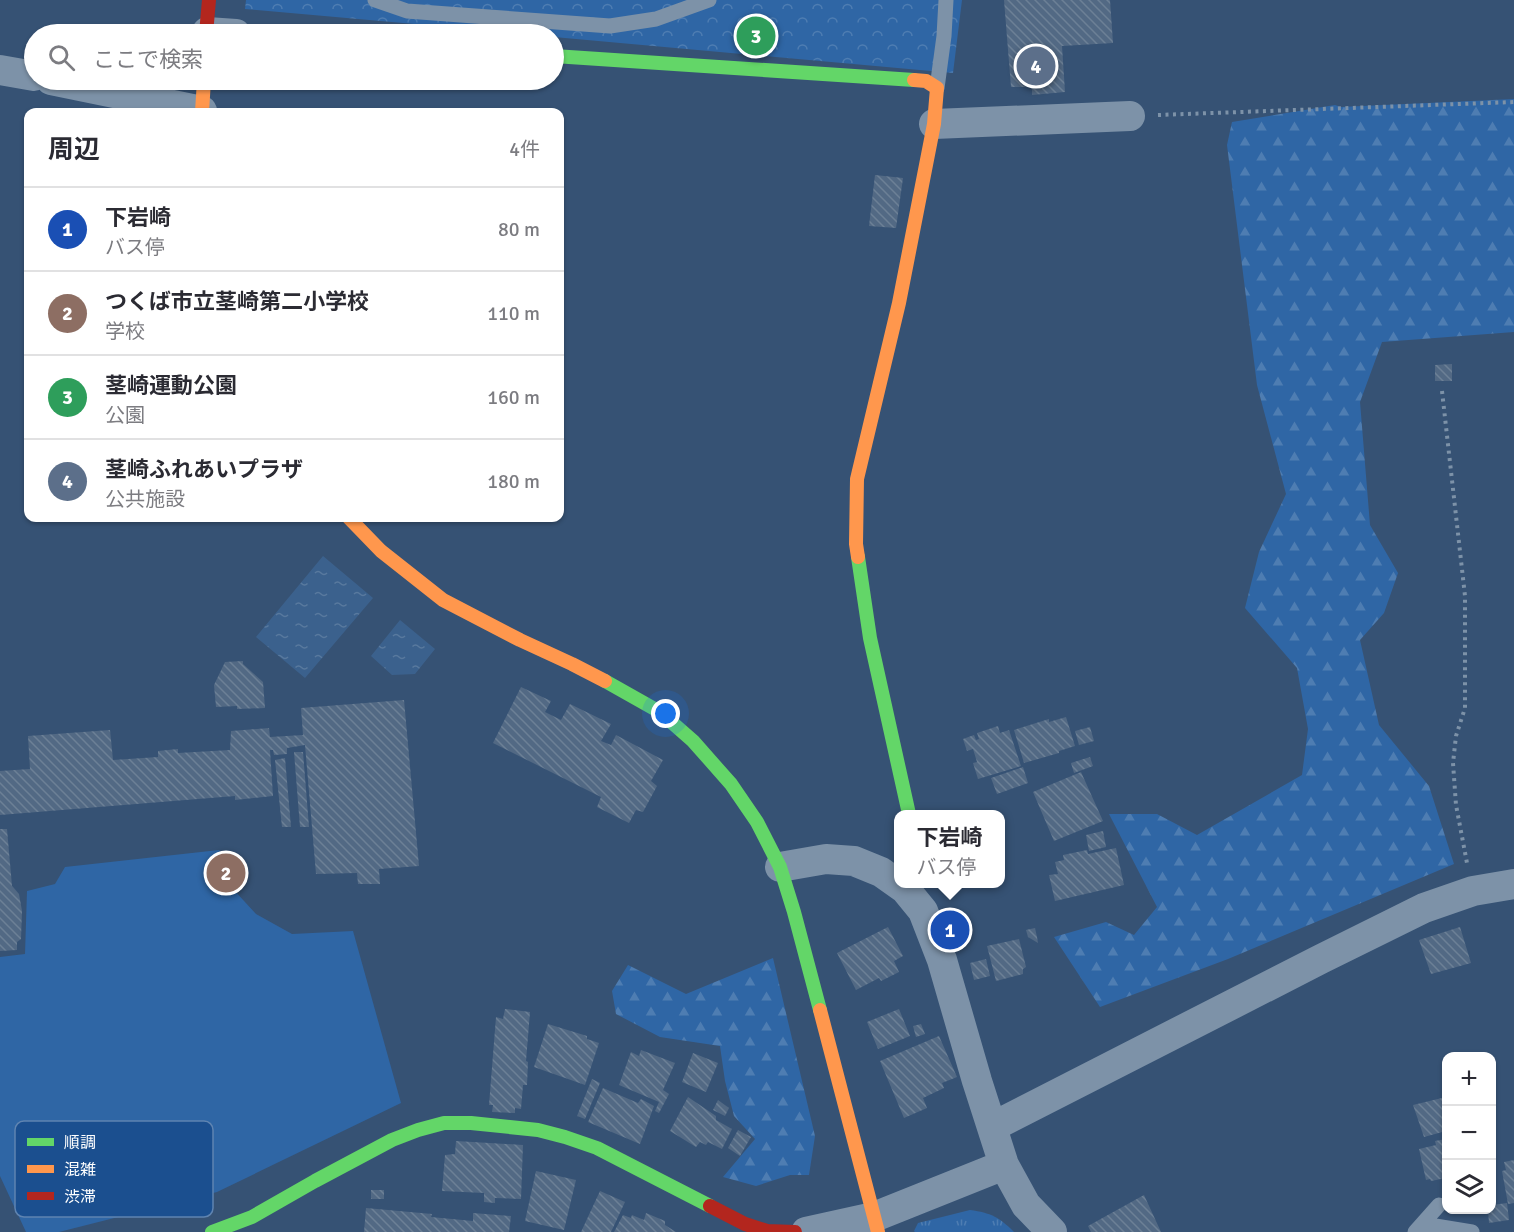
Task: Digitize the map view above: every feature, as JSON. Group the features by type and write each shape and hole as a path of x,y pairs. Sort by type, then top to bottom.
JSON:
{"street":[{"path":"207,24 209,0"},
{"path":"564,57 926,81 937,88 934,124 899,303 857,479 857,556 870,638 908,810"},
{"path":"0,70 24,74"},
{"path":"98,90 183,108"},
{"path":"202,108 203,90"},
{"path":"934,124 1130,116"},
{"path":"353,522 381,551 443,600 572,664 660,712 693,741 731,784 757,822 780,867 794,912 876,1224"},
{"path":"780,867 826,859 855,861 881,872 894,881"},
{"path":"992,1127 1424,908 1473,891 1514,884"},
{"path":"904,888 923,897 1004,1165 1026,1205 1052,1232"},
{"path":"212,1232 252,1217 392,1140 444,1123 471,1123 538,1130 565,1137 597,1149 745,1224 767,1231 795,1232"},
{"path":"806,1232 876,1224 1004,1165"}],"lane":[{"path":"375,0 407,11 610,26 656,19 709,0"},
{"path":"937,88 946,0"},
{"path":"1419,1228 1439,1205"},
{"path":"1419,1228 1472,1232"}],"path":[{"path":"1130,116 1514,102"},
{"path":"1442,391 1465,596 1465,708 1456,736 1453,763 1456,805 1473,891"}],"green space":[{"path":"246,0 962,0 953,73 564,38 564,24 414,24 245,9"},
{"path":"1514,99 1514,332 1382,342 1360,402 1370,525 1398,573 1384,613 1360,640 1379,725 1429,786 1454,864 1228,959 1100,1007 1054,937 1106,922 1134,935 1157,907 1109,814 1157,814 1197,835 1302,775 1308,729 1297,668 1245,608 1259,552 1286,494 1257,385 1227,145 1232,122 1335,105 1341,107"},
{"path":"219,850 229,860 233,889 256,914 292,934 353,931 401,1103 213,1193 213,1121 15,1121 15,1208 0,1176 0,957 25,954 27,891 55,884 65,867"},
{"path":"773,958 815,1136 809,1175 790,1175 756,1186 723,1177 755,1139 734,1116 725,1081 720,1046 660,1037 616,1014 612,991 628,965 686,994"},
{"path":"970,1210 994,1216 1014,1232 914,1231 918,1223"},
{"path":"19,1217 118,1217 59,1232 26,1232"}],"water":[{"path":"323,556 373,598 305,678 256,637"},
{"path":"400,620 435,649 415,674 392,675 371,656"}],"building":[{"path":"1004,0 1110,0 1113,43 1062,46 1065,92 1032,95 1032,87 1011,87"},
{"path":"875,175 903,178 896,228 869,226"},
{"path":"1452,364 1452,381 1435,381 1435,365"},
{"path":"243,661 243,664 263,682 265,708 216,707 214,685 225,662"},
{"path":"521,687 551,701 545,712 561,720 570,704 611,724 601,741 611,745 616,735 663,760 651,781 657,786 643,812 636,810 629,823 597,807 601,797 493,743"},
{"path":"404,700 419,866 379,869 380,884 358,884 357,873 316,874 305,745 287,748 287,754 274,755 273,750 270,750 273,796 235,800 235,796 0,815 0,771 30,769 28,736 110,730 113,760 158,757 158,751 178,749 178,753 230,750 231,731 269,728 270,737 303,735 301,708"},
{"path":"1066,717 1075,746 1024,763 1014,730 1049,719 1049,722"},
{"path":"998,726 1000,733 1009,730 1021,766 978,779 973,763 977,762 973,749 967,751 963,739 974,735 976,740 979,739 977,733"},
{"path":"1090,727 1094,741 1079,745 1075,731"},
{"path":"294,752 303,752 309,827 300,827"},
{"path":"1090,757 1093,766 1074,773 1071,763"},
{"path":"285,758 291,827 282,827 275,760"},
{"path":"1023,767 1028,783 997,794 991,778"},
{"path":"1081,772 1103,821 1054,841 1033,792"},
{"path":"0,829 7,829 12,886 19,894 22,911 21,939 17,942 17,950 0,951"},
{"path":"1103,831 1106,847 1089,851 1086,835"},
{"path":"1116,848 1124,885 1055,901 1049,875 1058,874 1055,862 1064,860 1063,855 1087,850 1088,854"},
{"path":"888,927 903,956 894,961 899,972 881,981 879,978 856,990 837,953"},
{"path":"1460,927 1471,963 1431,974 1419,940"},
{"path":"1035,928 1038,943 1028,937 1026,930"},
{"path":"1019,939 1026,967 1023,969 1023,974 996,981 987,946"},
{"path":"986,959 990,976 974,980 970,963"},
{"path":"505,1009 530,1012 526,1061 528,1062 527,1085 523,1085 521,1109 515,1108 515,1113 492,1112 493,1105 489,1105 496,1017 503,1019"},
{"path":"899,1009 910,1036 878,1049 867,1022"},
{"path":"548,1024 587,1036 587,1039 599,1043 585,1085 534,1067"},
{"path":"921,1024 925,1034 916,1037 913,1026"},
{"path":"939,1036 957,1077 942,1083 944,1088 923,1098 927,1108 904,1118 880,1061"},
{"path":"641,1050 675,1063 663,1090 669,1094 659,1113 655,1111 659,1102 619,1085 631,1052 639,1056"},
{"path":"693,1053 718,1063 706,1092 682,1082"},
{"path":"592,1079 600,1083 585,1119 577,1116"},
{"path":"603,1088 638,1103 641,1099 654,1106 640,1144 588,1122"},
{"path":"688,1097 716,1116 716,1120 732,1129 722,1149 708,1142 706,1145 700,1142 696,1147 670,1131"},
{"path":"1442,1098 1442,1132 1424,1137 1413,1105"},
{"path":"718,1100 729,1108 725,1116 713,1110"},
{"path":"738,1130 751,1137 740,1156 728,1148"},
{"path":"1442,1140 1442,1179 1431,1181 1426,1180 1419,1149 1436,1145 1435,1141"},
{"path":"456,1141 523,1145 521,1199 495,1198 495,1203 484,1202 484,1193 442,1191 445,1155 455,1154"},
{"path":"1514,1160 1514,1203 1508,1204 1502,1171 1506,1170 1504,1162"},
{"path":"536,1171 576,1180 564,1230 525,1221"},
{"path":"371,1190 384,1190 384,1199 371,1199"},
{"path":"600,1191 625,1202 611,1232 581,1232"},
{"path":"1144,1195 1161,1232 1091,1232 1088,1226"},
{"path":"1507,1203 1509,1220 1489,1223 1488,1214 1496,1214 1496,1204"},
{"path":"366,1208 432,1214 431,1217 473,1221 473,1213 511,1216 509,1232 364,1232"},
{"path":"646,1213 665,1221 665,1225 676,1232 614,1232 623,1215 631,1218 632,1215 644,1220"}],"traffic: fast":[{"path":"564,57 914,80"},
{"path":"858,557 870,638 908,810"},
{"path":"605,681 660,712 693,741 731,784 757,822 780,867 820,1010"},
{"path":"212,1232 252,1217 392,1140 444,1123 471,1123 538,1130 565,1137 597,1148 710,1206"}],"traffic: slow":[{"path":"858,557 856,544 857,479 899,303 934,124 937,88 926,81 914,80"},
{"path":"202,108 203,90"},
{"path":"353,522 381,551 443,600 605,681"},
{"path":"820,1010 878,1232"}],"traffic: jam":[{"path":"207,24 209,0"},
{"path":"710,1206 745,1224 767,1231 795,1232"}],"place":[{"name":"茎崎運動公園","path":"756,36"},
{"name":"茎崎ふれあいプラザ","path":"1036,66"},
{"name":"つくば市立茎崎第二小学校","path":"226,873"},
{"name":"下岩崎","path":"950,930"}]}
